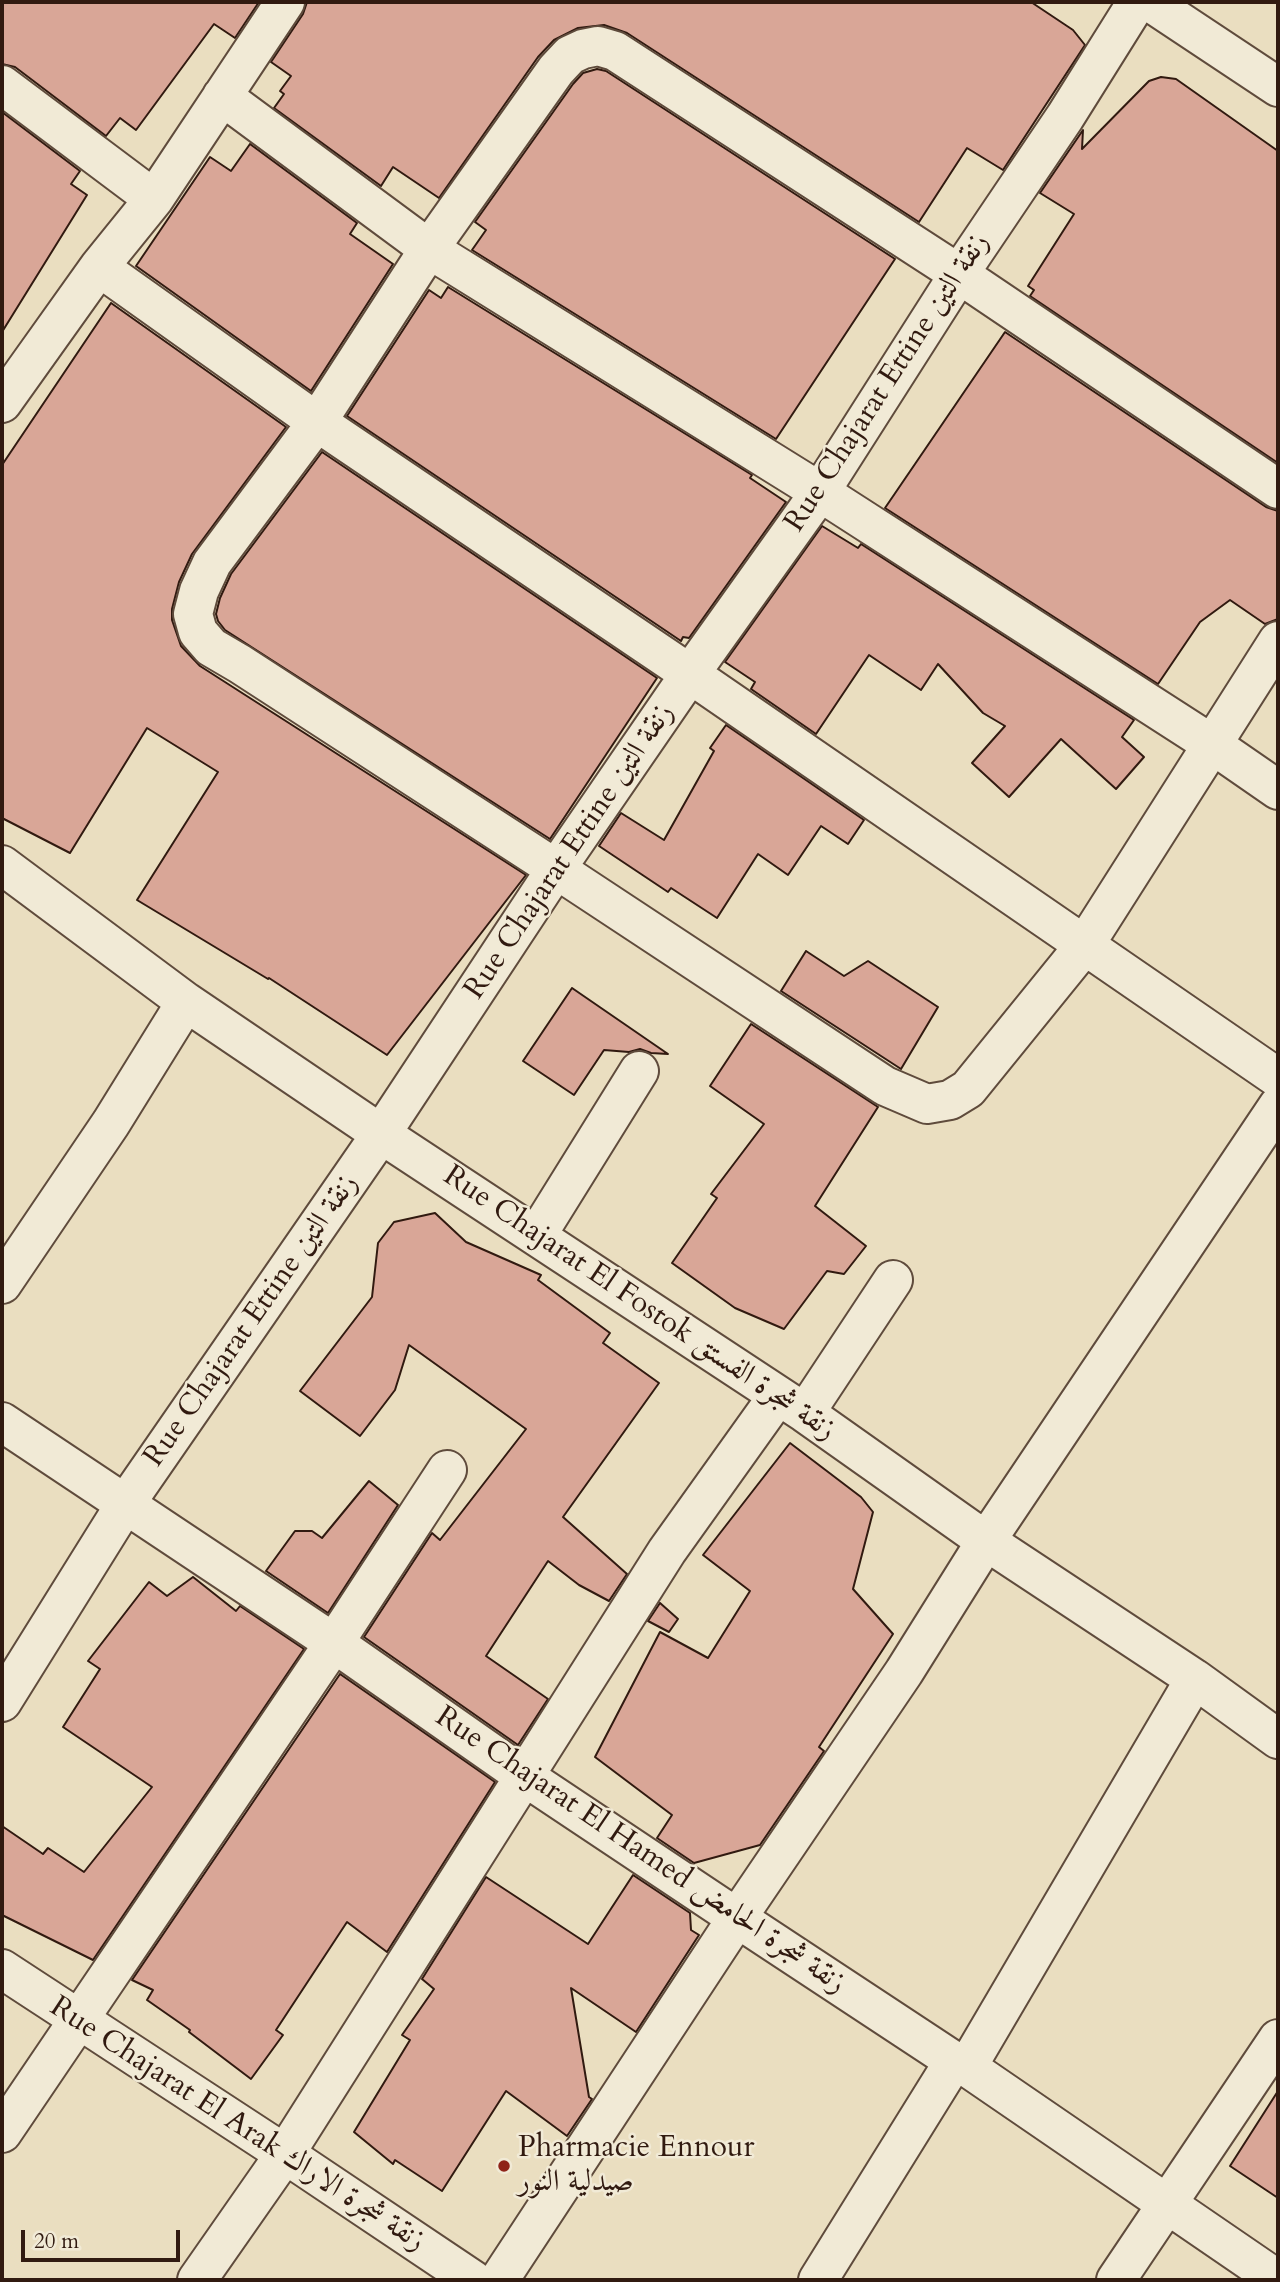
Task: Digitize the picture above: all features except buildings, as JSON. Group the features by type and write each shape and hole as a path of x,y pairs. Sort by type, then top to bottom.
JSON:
{"street":[{"path":"2,403 99,267 154,199 285,2"},
{"name":"Rue Chajarat Ettine زنقة التين","path":"2,1702 127,1503 381,1134 556,869 820,492 1137,2"},
{"path":"1150,2 1278,88"},
{"path":"1278,489 959,274 615,51 598,46 570,55 556,70 429,249 317,422 212,563 199,591 193,614 198,632 211,647 556,869 885,1086 927,1104 950,1100 968,1089 1084,946 1278,641"},
{"path":"2,86 154,199"},
{"path":"222,96 429,249 820,492 1213,745 1278,790"},
{"path":"99,267 317,422 690,674 1278,1079"},
{"name":"Rue Chajarat El Fostok زنقة شجرة الفستق","path":"2,866 186,1002 791,1405 986,1541 1195,1679 1278,1739"},
{"path":"2,1284 111,1123 186,1002"},
{"path":"537,1235 639,1071"},
{"path":"499,2280 737,1918 904,1672 986,1541 1278,1106"},
{"path":"197,2280 285,2154 667,1551 893,1280"},
{"name":"Rue Chajarat El Hamed زنقة شجرة الحامض","path":"2,1422 127,1503 524,1776 961,2064 1278,2280"},
{"path":"2,2133 334,1643 447,1470"},
{"path":"818,2280 961,2064 1195,1679"},
{"name":"Rue Chajarat El Arak زنقة شجرة الاراك","path":"2,1969 473,2280"},
{"path":"1116,2280 1278,2039"}],"place":[{"name":"Pharmacie Ennour صيدلية النور","path":"504,2166"}]}
